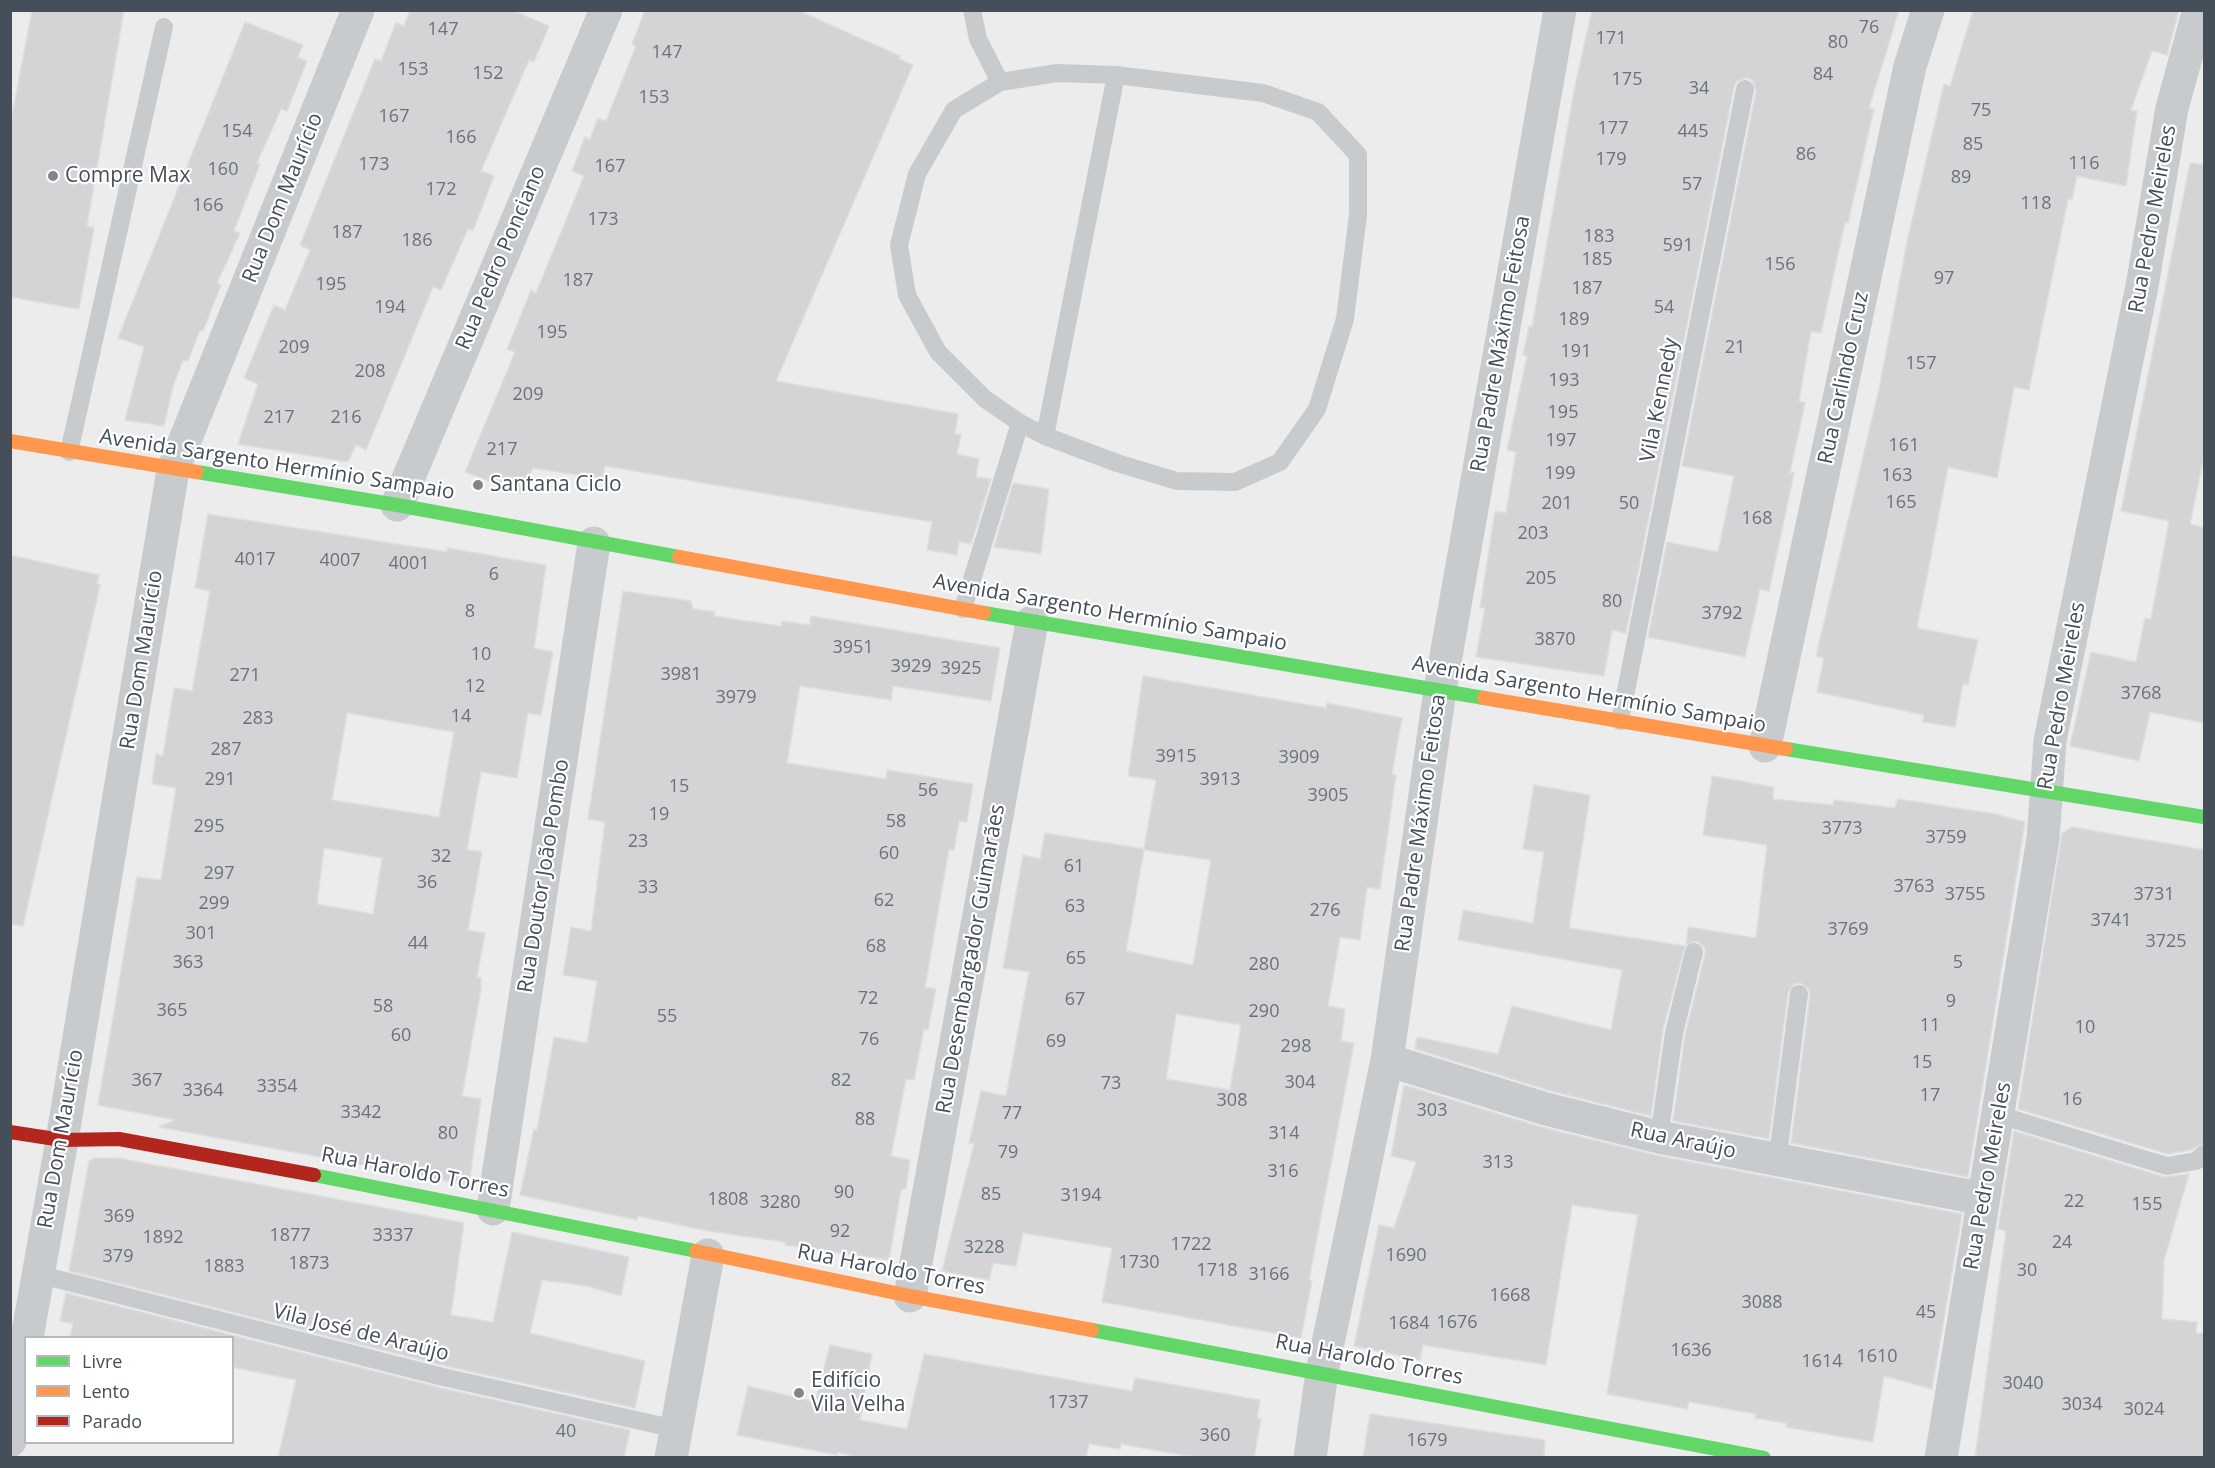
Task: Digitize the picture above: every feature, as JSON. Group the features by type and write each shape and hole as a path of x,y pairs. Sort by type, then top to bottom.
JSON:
{"main road":[{"name":"Avenida Sargento Hermínio Sampaio","path":"10,441 173,470 397,505 1032,622 2045,793 2205,817"},
{"name":"Rua Haroldo Torres","path":"10,1132 62,1140 119,1139 494,1209 910,1296 1322,1372 1708,1453 1764,1458"}],"street":[{"name":"Rua Dom Maurício","path":"27,1336 173,470 358,10"},
{"name":"Rua Pedro Ponciano","path":"397,505 606,10"},
{"name":"Rua Padre Máximo Feitosa","path":"1310,1458 1322,1372 1387,1060 1440,690 1560,10"},
{"name":"Rua Carlindo Cruz","path":"1765,746 1910,66 1928,10"},
{"name":"Rua Pedro Meireles","path":"1941,1458 2043,839 2050,741 2142,286 2172,108 2199,10"},
{"name":"Rua Doutor João Pombo","path":"494,1209 594,543"},
{"name":"Rua Desembargador Guimarães","path":"910,1296 1032,622"},
{"name":"Rua Araújo","path":"1387,1060 1546,1109 1659,1137 1777,1162 1984,1199"},
{"path":"674,1443 708,1255"},
{"path":"10,1441 14,1391 24,1354"}],"lane":[{"path":"972,10 978,39 1000,82"},
{"path":"69,452 164,27"},
{"path":"1057,73 1116,75 1263,93 1318,112 1358,155 1358,214 1345,319 1317,409 1280,462 1235,482 1177,482 1117,463 1046,436 1020,423 985,399 938,352 907,295 899,244 917,174 954,110 1000,82 1057,73"},
{"path":"1046,436 1116,75"},
{"name":"Vila Kennedy","path":"1620,720 1745,89"},
{"path":"963,609 1020,423"},
{"path":"1659,1137 1674,1033 1694,952"},
{"path":"1777,1162 1799,994"},
{"path":"1999,1115 2167,1166 2196,1161 2205,1154"},
{"name":"Vila José de Araújo","path":"37,1274 443,1377 674,1443"}],"building":[{"name":"Compre Max","path":"32,10 124,10 87,226 94,228 79,309 10,297 10,126"},
{"path":"410,10 512,10 549,26 534,62 529,60 481,171 494,176 473,231 468,229 441,290 433,287 366,450 356,445 348,462 238,444 258,384 244,378 274,305 285,310 310,250 300,245 375,59 381,61 396,23 404,26"},
{"path":"645,10 797,10 900,56 899,59 913,65 776,381 958,414 955,434 961,435 957,454 979,459 976,477 991,479 971,544 959,542 957,555 927,550 932,522 605,466 603,479 533,468 521,493 465,472 515,352 507,349 531,290 536,293 584,176 572,171 585,137 590,139 598,118 606,121 636,46 632,44"},
{"path":"1592,10 1899,10 1869,108 1874,109 1848,223 1845,222 1821,333 1811,331 1799,401 1805,403 1790,473 1794,473 1769,591 1760,589 1745,657 1648,637 1667,542 1718,552 1734,476 1682,466 1756,91 1753,81 1747,78 1737,81 1734,87 1626,633 1612,630 1604,676 1476,657 1485,608 1480,608 1495,511 1506,513 1516,452 1507,450 1527,356 1523,355 1529,326 1532,327 1575,86"},
{"path":"1973,10 2179,10 2167,55 2152,51 2131,110 2137,111 2126,186 2077,176 2072,200 2068,199 2029,390 2014,387 1997,478 1948,467 1917,628 1978,640 1968,685 1963,684 1955,727 1923,722 1924,715 1817,692 1824,658 1816,656 1879,389 1908,237 1944,84 1950,86"},
{"path":"245,22 303,45 298,57 307,61 287,111 281,109 257,163 260,164 234,231 240,233 217,283 221,285 203,331 200,330 188,361 183,360 173,386 164,426 125,420 144,347 118,338"},
{"path":"2190,163 2205,165 2205,452 2190,524 2205,528 2205,723 2150,712 2139,761 2070,746 2091,652 2136,662 2145,618 2151,619 2169,521 2121,511"},
{"path":"1013,483 1049,489 1041,554 994,547"},
{"path":"208,514 447,552 447,548 546,565 534,648 553,652 541,715 528,713 517,778 481,772 467,850 482,852 468,930 485,933 477,977 481,978 481,990 462,1096 481,1099 469,1185 159,1127 175,1120 98,1105 137,877 161,880 176,788 152,784 156,754 163,756 174,688 192,691 210,591 195,588","holes":["347,713 454,732 439,817 332,800","324,848 382,858 373,914 317,904"]},
{"path":"10,555 99,575 97,584 100,585 23,926 10,924"},
{"path":"623,591 691,601 693,609 715,612 714,616 781,626 782,621 810,625 811,616 1000,648 991,701 893,686 891,700 800,686 787,763 886,779 887,770 973,784 967,822 959,821 954,850 949,849 925,987 936,989 928,1030 924,1029 914,1080 906,1079 891,1156 910,1160 906,1188 901,1190 889,1260 785,1245 785,1242 708,1231 638,1216 637,1220 520,1195 534,1129 537,1130 554,1037 587,1043 597,981 563,975 571,927 591,931 605,822 588,819"},
{"path":"1143,676 1326,708 1327,703 1402,718 1392,774 1396,775 1380,889 1367,887 1360,940 1340,937 1328,1006 1345,1009 1341,1041 1354,1043 1309,1280 1312,1280 1301,1338 1102,1302 1112,1248 1023,1233 1016,1266 993,1263 989,1280 942,1271 974,1144 969,1143 981,1091 1006,1096 1029,972 1003,968 1023,855 1040,859 1045,833 1144,849 1156,780 1128,776","holes":["1144,850 1211,860 1193,965 1126,951","1176,1014 1241,1025 1230,1090 1166,1079"]},
{"path":"1712,776 1774,787 1773,799 1833,805 1834,800 1895,808 1898,799 1995,814 2025,822 1968,1177 1791,1143 1810,995 1809,989 1801,983 1794,984 1788,993 1769,1139 1673,1121 1685,1035 1705,954 1705,948 1697,941 1686,945 1688,927 1756,938 1767,845 1703,835"},
{"path":"1534,785 1590,795 1569,928 1685,946 1663,1030 1651,1116 1551,1091 1415,1049 1417,1037 1498,1054 1512,1006 1611,1030 1622,970 1458,940 1463,910 1533,923 1544,852 1523,849"},
{"path":"2072,827 2205,850 2205,1143 2191,1150 2168,1154 2018,1109 2062,833"},
{"path":"1404,1085 1541,1127 1655,1155 1962,1214 1932,1389 1884,1376 1873,1442 1786,1427 1786,1423 1755,1418 1756,1414 1689,1402 1687,1409 1607,1394 1638,1215 1572,1205 1546,1365 1423,1345 1420,1360 1354,1346 1379,1225 1394,1228 1416,1162 1391,1156"},
{"path":"2014,1131 2164,1177 2189,1174 2164,1260 2162,1319 2197,1322 2196,1333 2205,1333 2205,1458 1975,1458 2006,1231 1998,1229"},
{"path":"95,1158 117,1158 464,1223 451,1315 493,1322 512,1232 629,1257 621,1296 587,1286 542,1280 530,1333 645,1361 635,1408 446,1366 69,1271 89,1161"},
{"path":"66,1293 441,1388 630,1430 624,1458 278,1458 296,1380 234,1367 234,1336 70,1336 73,1324 60,1321"},
{"path":"830,1345 872,1354 860,1420 907,1429 924,1354 1132,1391 1135,1378 1260,1400 1257,1418 1261,1419 1254,1458 1199,1458 1121,1444 1120,1449 1089,1444 1086,1458 858,1458 838,1452 837,1455 737,1435 748,1386 815,1402"},
{"path":"1370,1414 1545,1440 1544,1458 1363,1458"}],"traffic: fast":[{"path":"197,472 397,505 679,557"},
{"path":"984,613 1484,698"},
{"path":"1786,749 2204,817"},
{"path":"314,1175 696,1251"},
{"path":"1092,1330 1764,1458"}],"traffic: slow":[{"path":"10,441 197,472"},
{"path":"679,557 984,613"},
{"path":"1484,698 1786,749"},
{"path":"696,1251 910,1296 1092,1330"}],"traffic: jam":[{"path":"10,1132 62,1140 119,1139 314,1175"}],"place":[{"name":"Compre Max","path":"53,176"},
{"name":"Santana Ciclo","path":"478,485"},
{"name":"Edifício Vila Velha","path":"799,1393"}]}
